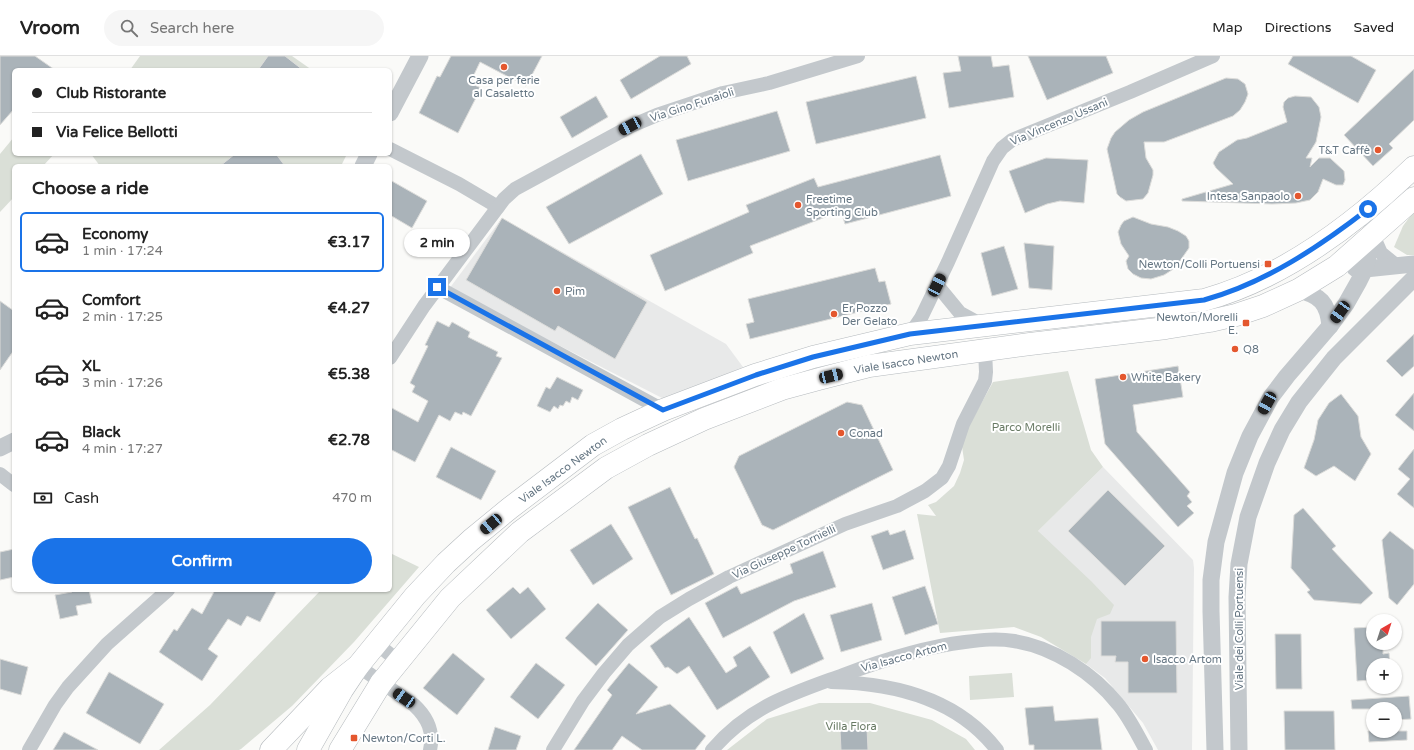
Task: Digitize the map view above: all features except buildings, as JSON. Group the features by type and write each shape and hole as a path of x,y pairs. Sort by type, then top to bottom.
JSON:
{"main road":[{"name":"Viale Isacco Newton","path":"308,750 342,690 358,666 415,596 434,576 471,540 510,508 593,446 622,429 663,410 756,375 813,357 910,334 1204,300 1228,293 1261,278 1328,240 1378,201 1414,167"},
{"name":"Viale Isacco Newton","path":"340,750 381,683 450,598 508,542 536,519 606,468 648,445 710,416 782,389 889,363 1166,328 1224,318 1249,311 1298,290 1337,266 1413,200"},
{"path":"278,743 330,688 358,666"}],"street":[{"path":"392,108 420,56"},
{"name":"Via Gino Funaioli","path":"392,355 437,287 498,207 509,194 524,183 630,126 657,115 722,93 769,83 858,56"},
{"name":"Via Vincenzo Ussani","path":"910,334 921,318 937,285 995,158 1006,144 1012,140 1130,92 1207,57"},
{"path":"392,150 459,184 498,207"},
{"path":"1215,750 1211,580 1216,542 1230,492 1243,451 1267,403 1287,376 1330,326 1352,294 1365,269 1373,235 1374,216 1378,201"},
{"path":"1373,235 1381,253 1396,266"},
{"path":"1337,266 1365,269 1414,264"},
{"name":"Viale dei Colli Portuensi","path":"1239,750 1238,580 1244,537 1250,510 1260,482 1276,442 1299,402 1334,358 1414,278"},
{"path":"937,285 960,313 982,325"},
{"path":"437,287 663,410"},
{"path":"1298,290 1308,292 1321,299 1327,311 1330,326"},
{"path":"1029,320 1033,332 1030,344"},
{"name":"Via Giuseppe Tornielli","path":"552,750 582,701 604,673 628,645 660,617 729,577 845,524 897,506 933,486 942,478 949,466 963,424 985,381 985,350"},
{"path":"0,448 12,442"},
{"path":"0,474 12,483"},
{"path":"29,750 51,710 68,688 107,644 166,592"},
{"name":"Via Isacco Artom","path":"712,750 733,728 755,712 781,698 877,662 930,648 986,640 1022,642 1040,648 1069,662 1097,683 1118,704 1146,750"},
{"path":"376,643 398,661"},
{"path":"358,666 422,712 431,732 432,743 430,750"},
{"path":"822,682 874,684 920,696 943,706 969,722 981,732 997,750"},
{"path":"264,750 278,743"}],"shaded area":[{"path":"502,218 726,344 743,367 666,400 449,289"},
{"path":"1103,467 1193,560 1192,750 1158,750 1143,723 1105,678 1086,664 1038,531"}],"green space":[{"path":"140,56 268,56 259,68 131,68"},
{"path":"285,56 292,56 309,68 300,68"},
{"path":"12,139 12,156 52,156 45,164 12,164 12,199 0,212 0,154"},
{"path":"92,156 232,157 223,164 98,164"},
{"path":"278,156 346,156 342,164 284,164"},
{"path":"1414,211 1414,255 1407,255 1394,247 1403,226"},
{"name":"Parco Morelli","path":"1068,371 1091,450 1103,467 1038,531 1114,605 1110,614 1097,619 1091,637 1091,658 1086,664 1041,637 1014,627 940,633 917,514 936,516 928,505 936,502 954,486 964,460 961,440 993,382"},
{"path":"392,554 419,567 354,642 292,706 241,749 159,750 210,705 319,592 392,592"},
{"path":"1012,673 1014,697 970,700 969,676"},
{"name":"Villa Flora","path":"819,703 870,703 932,720 966,739 975,750 727,750 767,719"}],"place":[{"name":"Casa per ferie al Casaletto","path":"504,67"},
{"name":"T&T Caffè","path":"1378,150"},
{"name":"Intesa Sanpaolo","path":"1298,196"},
{"name":"Freetime Sporting Club","path":"798,205"},
{"name":"Newton/Colli Portuensi","path":"1268,264"},
{"name":"Pim","path":"557,291"},
{"name":"Er Pozzo Der Gelato","path":"834,314"},
{"name":"Newton/Morelli E.","path":"1246,323"},
{"name":"Q8","path":"1235,349"},
{"name":"White Bakery","path":"1123,377"},
{"name":"Conad","path":"841,433"},
{"name":"Isacco Artom","path":"1145,659"},
{"name":"Newton/Corti L.","path":"354,738"}],"route":[{"path":"437,287 663,410 756,375 813,357 910,334 1204,300 1228,293 1288,264 1328,240 1368,209"}]}
